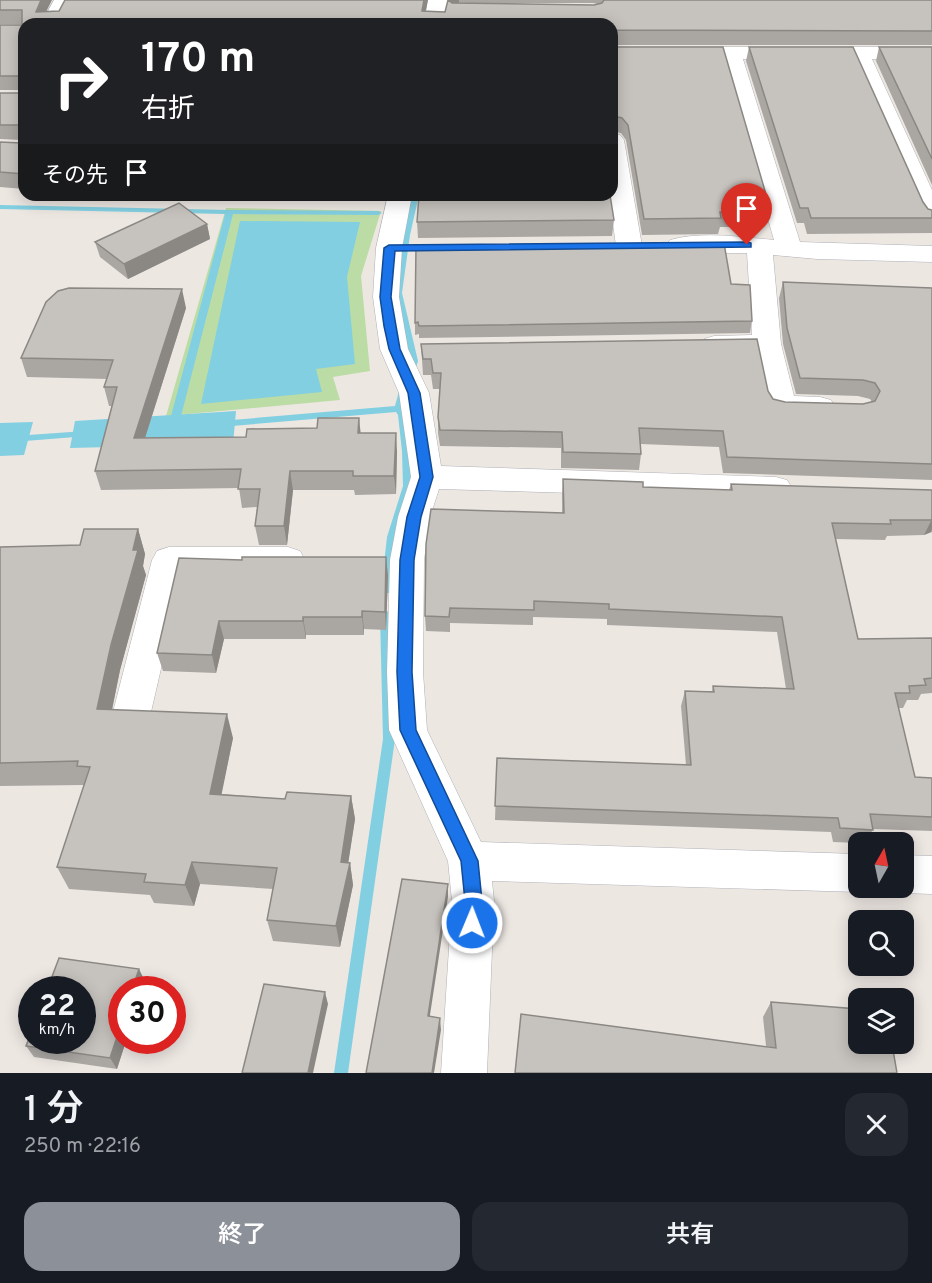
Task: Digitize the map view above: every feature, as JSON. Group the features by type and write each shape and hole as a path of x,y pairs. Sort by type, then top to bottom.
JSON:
{"street":[{"path":"54,18 64,0"},
{"path":"435,18 438,0"},
{"path":"618,53 932,53"},
{"path":"731,53 789,248"},
{"path":"859,53 932,217"},
{"path":"399,201 399,248 386,297 407,364 427,477 414,517 389,560 405,672 408,730 469,861 474,901 464,1073"},
{"path":"615,201 617,246 735,244 932,254"},
{"path":"759,246 767,344 782,406 847,408"},
{"path":"686,345 767,344"},
{"path":"427,477 803,489"},
{"path":"132,712 169,560 323,560"},
{"path":"469,861 848,873"},
{"path":"914,874 932,875"}],"green space":[{"path":"226,208 381,211 361,276 370,371 333,377 340,400 166,416"}],"water":[{"path":"240,221 360,222 347,277 355,364 316,369 322,392 201,404"},
{"path":"236,411 233,444 70,448 75,421"},
{"path":"33,422 24,455 0,456 0,423"}],"building":[{"path":"0,0 41,0 36,12 59,11 65,0 424,0 422,11 445,12 448,0 452,3 594,5 604,0 932,0 932,31 618,30 618,18 22,18 22,10 0,10"},
{"path":"0,25 18,25 18,76 0,76"},
{"path":"618,47 723,47 770,208 746,208 747,212 720,212 721,218 644,219 628,125 618,117"},
{"path":"749,47 853,47 923,202 928,209 932,210 932,218 811,218 808,208 800,208"},
{"path":"879,47 932,47 932,159"},
{"path":"0,93 18,93 18,125 0,125"},
{"path":"0,142 18,143 18,174 0,172"},
{"path":"419,201 611,201 614,220 417,222"},
{"path":"179,203 207,224 124,264 95,242"},
{"path":"724,243 731,284 750,285 752,321 419,326 418,322 415,323 416,246"},
{"path":"783,282 932,288 932,464 727,457 723,431 639,428 641,454 563,452 562,432 440,430 438,417 441,373 433,373 431,359 423,359 421,344 757,339 768,391 773,399 785,402 863,404 875,401 880,391 875,383 863,380 800,378 787,328"},
{"path":"69,288 182,289 134,438 246,437 247,429 317,428 318,418 359,418 358,433 396,433 394,476 353,476 353,471 290,471 284,526 255,526 260,489 238,489 241,469 95,471 117,387 104,387 113,360 21,358 46,302 58,291"},
{"path":"563,479 643,482 643,487 732,490 731,484 932,490 931,520 890,520 891,524 832,523 858,639 932,638 932,678 924,679 926,685 909,686 910,693 895,693 915,777 932,778 932,817 870,814 873,830 840,828 838,818 495,806 497,758 691,765 685,691 714,692 713,686 794,689 782,617 609,609 609,604 534,601 534,610 450,608 449,617 425,616 426,544 431,509 564,513"},
{"path":"84,529 138,529 133,550 138,550 111,645 97,709 227,714 210,794 285,799 287,792 351,796 341,862 350,863 336,926 267,920 277,868 192,862 185,885 144,882 146,874 57,867 90,767 77,766 78,761 0,763 0,547 80,545"},
{"path":"242,557 386,557 385,612 362,611 362,617 303,617 303,621 219,621 212,655 157,653 179,558 242,560"},
{"path":"402,879 448,884 428,1016 440,1018 432,1073 366,1073"},
{"path":"59,958 139,969 137,976 108,976 108,1054 111,1054 110,1058 82,1054 96,1054 96,976 52,976"},
{"path":"264,984 325,992 308,1073 242,1073"},
{"path":"771,1002 848,1008 848,1054 894,1054 897,1073 515,1073 521,1014 776,1048"}],"waterway":[{"path":"410,371 413,361 398,293 406,235 414,201"},
{"path":"0,207 230,212"},
{"path":"176,416 230,212"},
{"path":"230,212 378,213"},
{"path":"399,409 404,391"},
{"path":"220,424 399,409"},
{"path":"386,590 392,537 408,486 403,415 399,409"},
{"path":"0,440 85,434"},
{"path":"341,1073 389,739 386,615"}],"route":[{"path":"472,923 474,901 469,861 408,730 405,672 407,560 414,517 427,477 414,393 394,349 390,326 386,297 389,248 747,245"}]}
